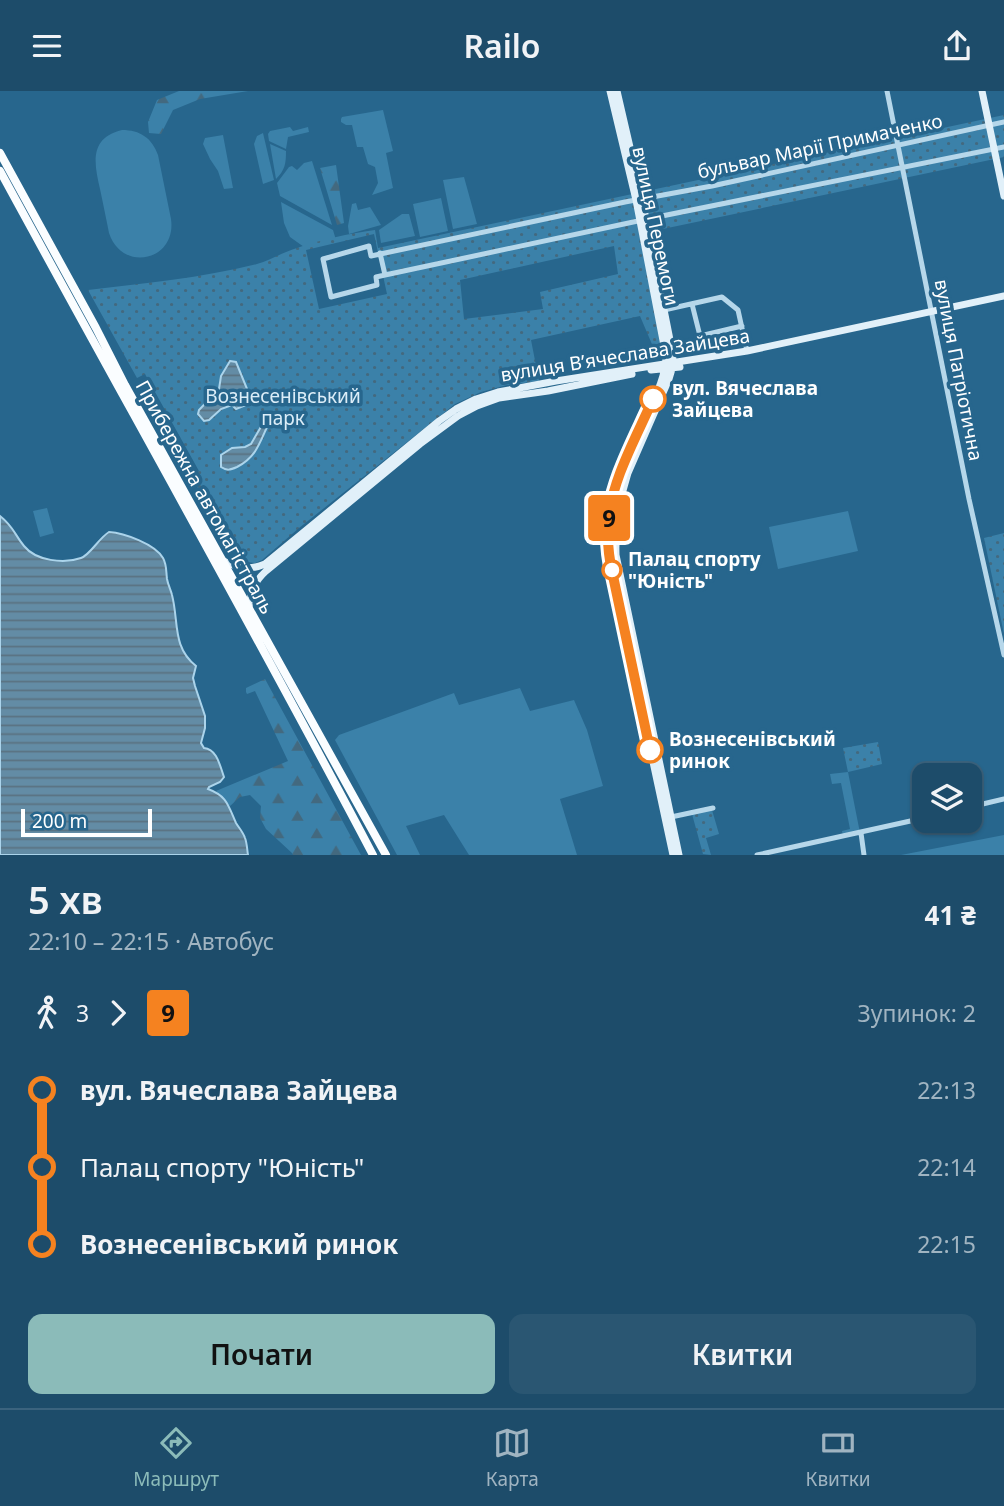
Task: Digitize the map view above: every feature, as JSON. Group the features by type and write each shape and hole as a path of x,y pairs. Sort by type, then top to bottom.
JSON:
{"main road":[{"name":"вулиця Перемоги","path":"610,91 639,199"},
{"name":"вулиця Перемоги","path":"617,91 669,367"},
{"path":"982,91 1004,196"},
{"name":"Прибережна автомагістраль","path":"1,160 373,855"},
{"name":"вулиця Перемоги","path":"643,220 673,355 617,483 609,557 673,855"},
{"name":"Прибережна автомагістраль","path":"73,297 386,855"},
{"name":"вулиця Вʼячеслава Зайцева","path":"222,560 240,568 257,568 265,564 456,409 498,391 669,367 1004,299"},
{"name":"вулиця Вʼячеслава Зайцева","path":"249,607 252,590 266,571 420,444 458,416 499,398 548,391 932,314"},
{"name":"вулиця Перемоги","path":"612,534 679,855"},
{"path":"340,792 345,781"},
{"path":"340,792 351,792"}],"street":[{"name":"вулиця Патріотична","path":"887,91 969,499 1004,655"},
{"name":"бульвар Марії Примаченко","path":"1004,122 712,186 371,256 369,246 323,259 331,297 377,285 376,277 1004,147"},
{"path":"380,253 385,275"},
{"path":"664,310 722,297 738,310 747,351"},
{"path":"692,304 700,336 742,326"},
{"path":"982,804 1004,799"},
{"path":"671,817 713,808"},
{"path":"757,855 912,821"},
{"path":"861,833 864,855"}],"green space":[{"path":"179,91 248,91 200,99 173,110 161,134 149,133 148,122 157,100"},
{"path":"383,110 393,151 386,153 393,188 372,195 378,183 375,167 368,164 363,147 357,147 352,125 346,125 341,119"},
{"name":"Вознесенівський парк","path":"1004,115 1004,157 639,234 665,355 657,356 640,316 531,340 539,381 481,392 455,404 262,560 255,563 239,561 191,476 199,471 145,374 137,378 88,290 236,269 316,242 375,230 378,248","holes":["374,234 387,294 319,309 306,250","614,246 618,274 540,292 543,309 464,319 460,280"]},
{"path":"290,127 293,131 308,127 309,132 288,137 286,149 269,141 270,131"},
{"path":"122,130 144,136 155,149 171,219 171,233 166,245 147,257 125,254 116,246 109,233 98,179 96,153 99,145 111,134"},
{"path":"263,133 274,180 263,184 254,144 257,136"},
{"path":"223,135 233,188 224,189 218,171 203,144 205,138"},
{"path":"270,144 286,151 284,167 276,179"},
{"path":"312,161 332,225 280,196 277,183 289,167 297,170 304,163"},
{"path":"336,165 344,223 337,225 320,168"},
{"path":"464,177 477,224 453,229 443,180"},
{"path":"441,198 448,231 420,237 413,204"},
{"path":"281,202 333,230 336,240 304,247 290,237 284,223"},
{"path":"356,203 358,210 370,207 381,225 349,234 352,204"},
{"path":"402,214 409,214 415,236 381,243 379,230"},
{"path":"47,508 54,533 40,537 33,511"},
{"path":"848,511 858,551 778,569 769,527"},
{"path":"1004,533 1004,634 984,538"},
{"path":"265,679 361,855 293,855 266,829 260,818 261,806 250,795 240,797 230,806 216,791 288,761 255,691 246,692 246,688"},
{"path":"520,688 530,711 574,700 587,730 603,786 560,799 577,855 469,855 444,815 406,826 420,855 397,855 335,740 339,735 454,693 459,705"},
{"path":"878,742 882,764 848,772 843,748"},
{"path":"848,772 860,833 843,836 842,831 850,829 841,783 832,784 830,774"},
{"path":"712,810 719,834 706,838 711,855 703,854 692,814"},
{"path":"1004,835 1004,855 901,855"}],"shaded area":[{"path":"230,361 236,362 252,401 236,409 232,405 221,409 204,421 198,414 199,410 219,389 221,376"},
{"path":"262,425 267,427 256,450 248,459 237,467 221,467 221,455 232,448 251,444"},
{"path":"0,516 29,551 43,558 59,561 81,558 109,532 139,540 163,558 180,642 188,659 196,666 193,678 205,716 201,743 215,755 224,777 208,789 226,802 244,836 248,855 0,855"}],"bus line":[{"name":"9","path":"650,750 609,557 608,519 625,461 653,399"}],"place":[{"name":"вул. Вячеслава Зайцева","path":"653,399"},
{"name":"Палац спорту \"Юність\"","path":"612,570"},
{"name":"Вознесенівський ринок","path":"650,750"}]}
